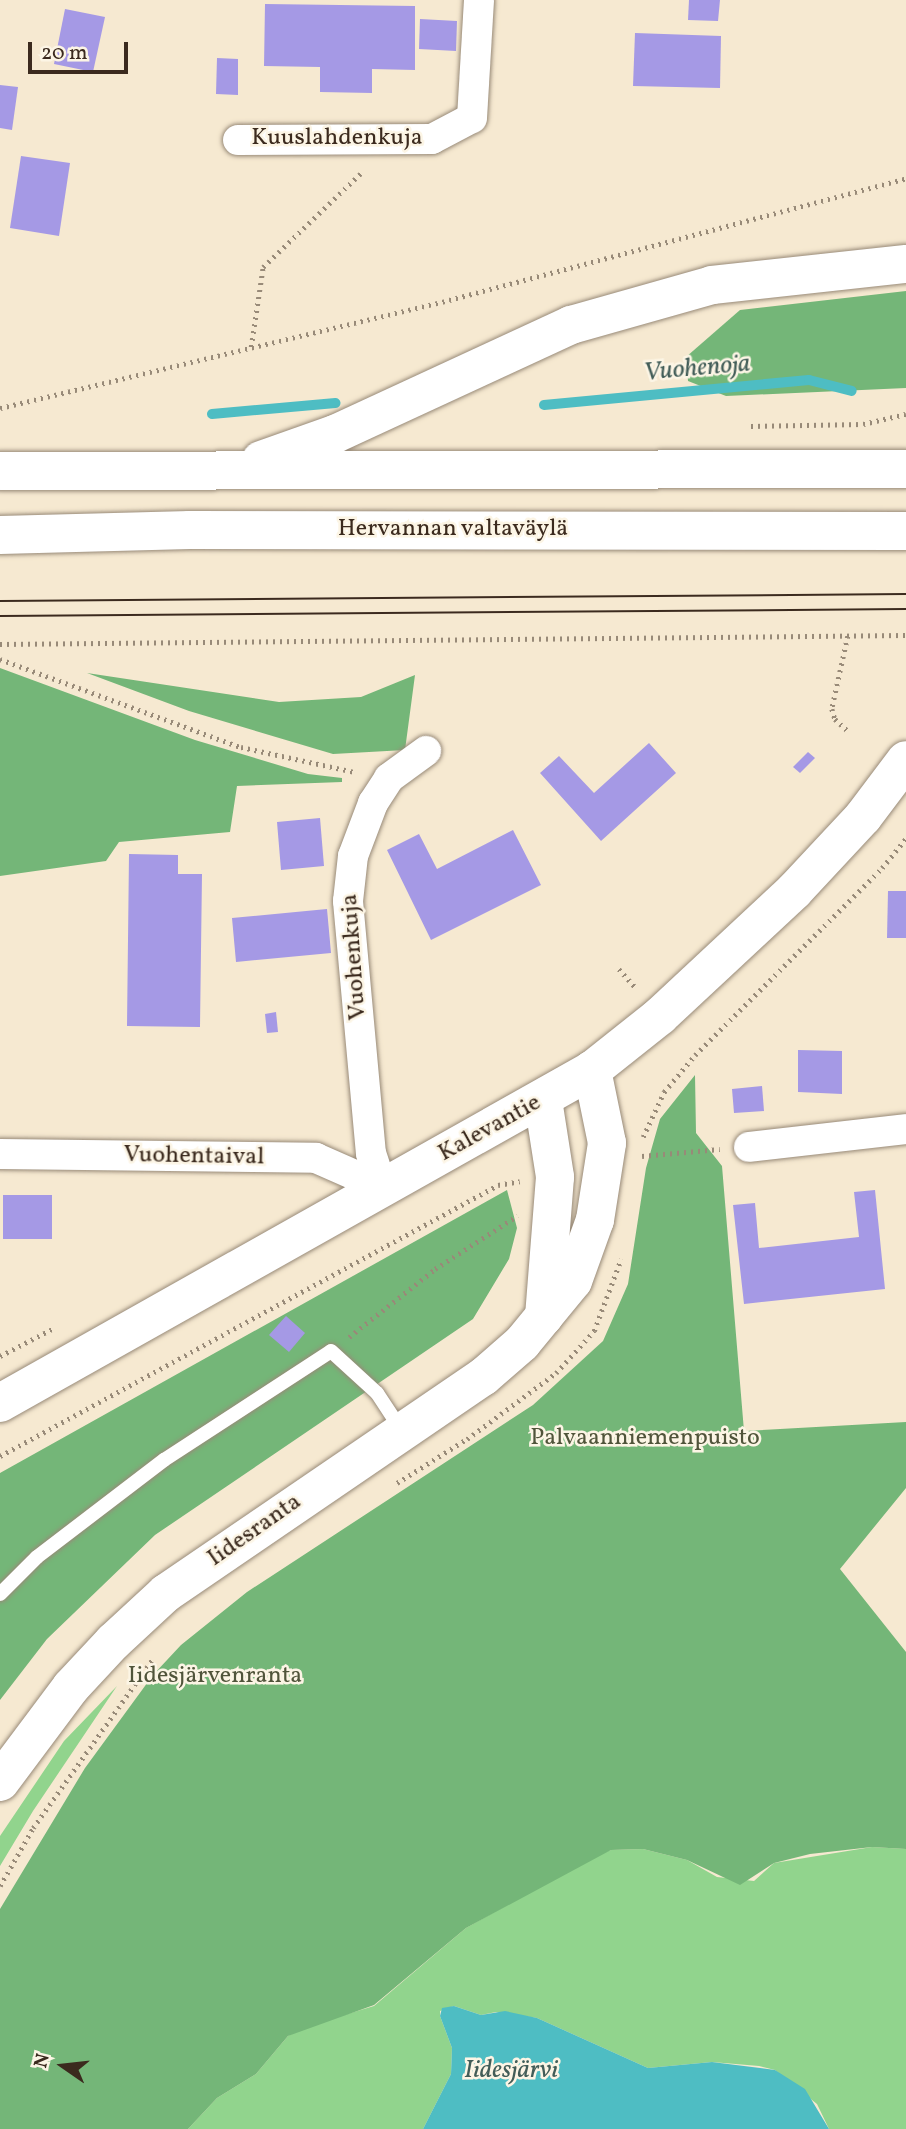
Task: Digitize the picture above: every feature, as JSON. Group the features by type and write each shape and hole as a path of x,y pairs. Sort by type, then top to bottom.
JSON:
{"main road":[{"path":"233,469 335,434 571,325 712,285 906,264"},
{"path":"0,471 906,469"},
{"name":"Hervannan valtaväylä","path":"0,535 190,530 906,531"},
{"name":"Kalevantie","path":"0,1403 382,1187 543,1100 592,1070 660,1016 794,891 863,817 906,760"},
{"name":"Iidesranta","path":"0,1782 71,1688 113,1642 166,1593 483,1377 522,1343 544,1317 573,1281 586,1256 598,1206 607,1143 601,1097 592,1070"},
{"path":"543,1100 555,1177 544,1317"}],"street":[{"name":"Kuuslahdenkuja","path":"238,140 432,139 472,118 479,0"},
{"name":"Vuohenkuja","path":"382,1187 371,1154 348,901 352,856 373,803 389,778 426,751"},
{"path":"749,1147 906,1129"},
{"name":"Vuohentaival","path":"0,1154 316,1158 382,1187"}],"lane":[{"path":"0,1594 37,1557 164,1460 331,1351 377,1393 402,1431"}],"path":[{"path":"251,347 263,267 398,139"},
{"path":"0,408 476,293 906,178"},
{"path":"751,426 863,424 906,414"},
{"path":"0,644 906,635"},
{"path":"848,636 832,709 835,719 849,732"},
{"path":"0,659 241,747 293,762 389,778"},
{"path":"749,1147 637,1157 647,1124 664,1092 695,1055 882,868 906,838"},
{"path":"0,1456 498,1185 555,1177"},
{"path":"331,1351 435,1269 527,1210"},
{"path":"389,1488 467,1439 556,1373 594,1331 620,1271 623,1246"},
{"path":"0,1886 33,1828 158,1652"}],"green space":[{"path":"906,291 906,388 726,396 688,381 686,357 740,310"},
{"path":"0,668 195,740 308,774 342,778 342,782 237,786 230,832 119,842 106,861 0,876"},
{"path":"87,673 279,702 361,697 415,675 405,750 333,754 189,711"},
{"path":"695,1075 696,1133 722,1166 744,1431 906,1422 906,1488 840,1569 906,1652 906,1849 872,1847 810,1854 774,1863 740,1885 687,1860 643,1849 611,1850 466,1928 374,2005 288,2036 256,2074 217,2098 188,2129 0,2129 0,1909 85,1768 153,1675 181,1645 247,1592 533,1405 603,1341 628,1284 646,1168 660,1119"},
{"path":"507,1190 517,1228 509,1259 473,1319 155,1535 47,1639 0,1700 0,1473"},
{"path":"117,1686 33,1811 0,1866 0,1836 64,1741"},
{"path":"872,1847 906,1849 906,2129 829,2129 817,2104 775,2070 712,2062 648,2068 537,2018 496,2012 481,2015 454,2006 440,2011 452,2048 451,2074 423,2129 188,2129 217,2098 256,2074 288,2036 304,2027 374,2006 466,1928 594,1856 611,1850 643,1849 687,1860 717,1877 754,1881 774,1863"}],"water":[{"name":"Iidesjärvi","path":"454,2006 481,2015 505,2011 537,2018 648,2068 712,2062 775,2070 805,2089 829,2129 423,2129 451,2074 452,2048 440,2016 442,2008"}],"building":[{"path":"689,0 720,0 718,21 688,20"},
{"path":"265,4 415,6 415,70 372,69 372,93 320,92 320,67 264,66"},
{"path":"65,9 105,17 93,72 54,64"},
{"path":"420,19 457,21 456,51 419,49"},
{"path":"635,33 721,36 720,88 633,86"},
{"path":"217,58 238,59 238,95 216,94"},
{"path":"0,85 18,87 12,130 0,128"},
{"path":"21,156 70,163 59,236 10,228"},
{"path":"649,743 676,773 601,841 540,773 559,756 594,793"},
{"path":"808,752 815,758 800,773 793,767"},
{"path":"320,818 324,866 281,870 277,822"},
{"path":"513,830 541,885 431,940 387,850 419,834 437,869"},
{"path":"129,854 178,855 178,874 202,874 200,1027 127,1026"},
{"path":"888,891 906,891 906,938 887,938"},
{"path":"327,909 331,953 236,962 232,918"},
{"path":"276,1012 278,1032 267,1033 265,1014"},
{"path":"798,1050 842,1051 842,1094 798,1092"},
{"path":"762,1086 764,1111 734,1113 732,1089"},
{"path":"875,1190 885,1289 744,1304 733,1205 755,1203 759,1248 859,1237 854,1192"},
{"path":"3,1195 52,1195 52,1239 3,1239"},
{"path":"286,1316 305,1333 289,1352 269,1335"}],"waterway":[{"name":"Vuohenoja","path":"544,405 809,380 852,391"},
{"name":"Vuohenoja","path":"212,414 336,403"}],"tram line":[{"path":"0,601 906,594"},
{"path":"0,616 906,609"}],"park label":[{"name":"Palvaanniemenpuisto","path":"645,1439"},
{"name":"Iidesjärvenranta","path":"215,1677"}]}
